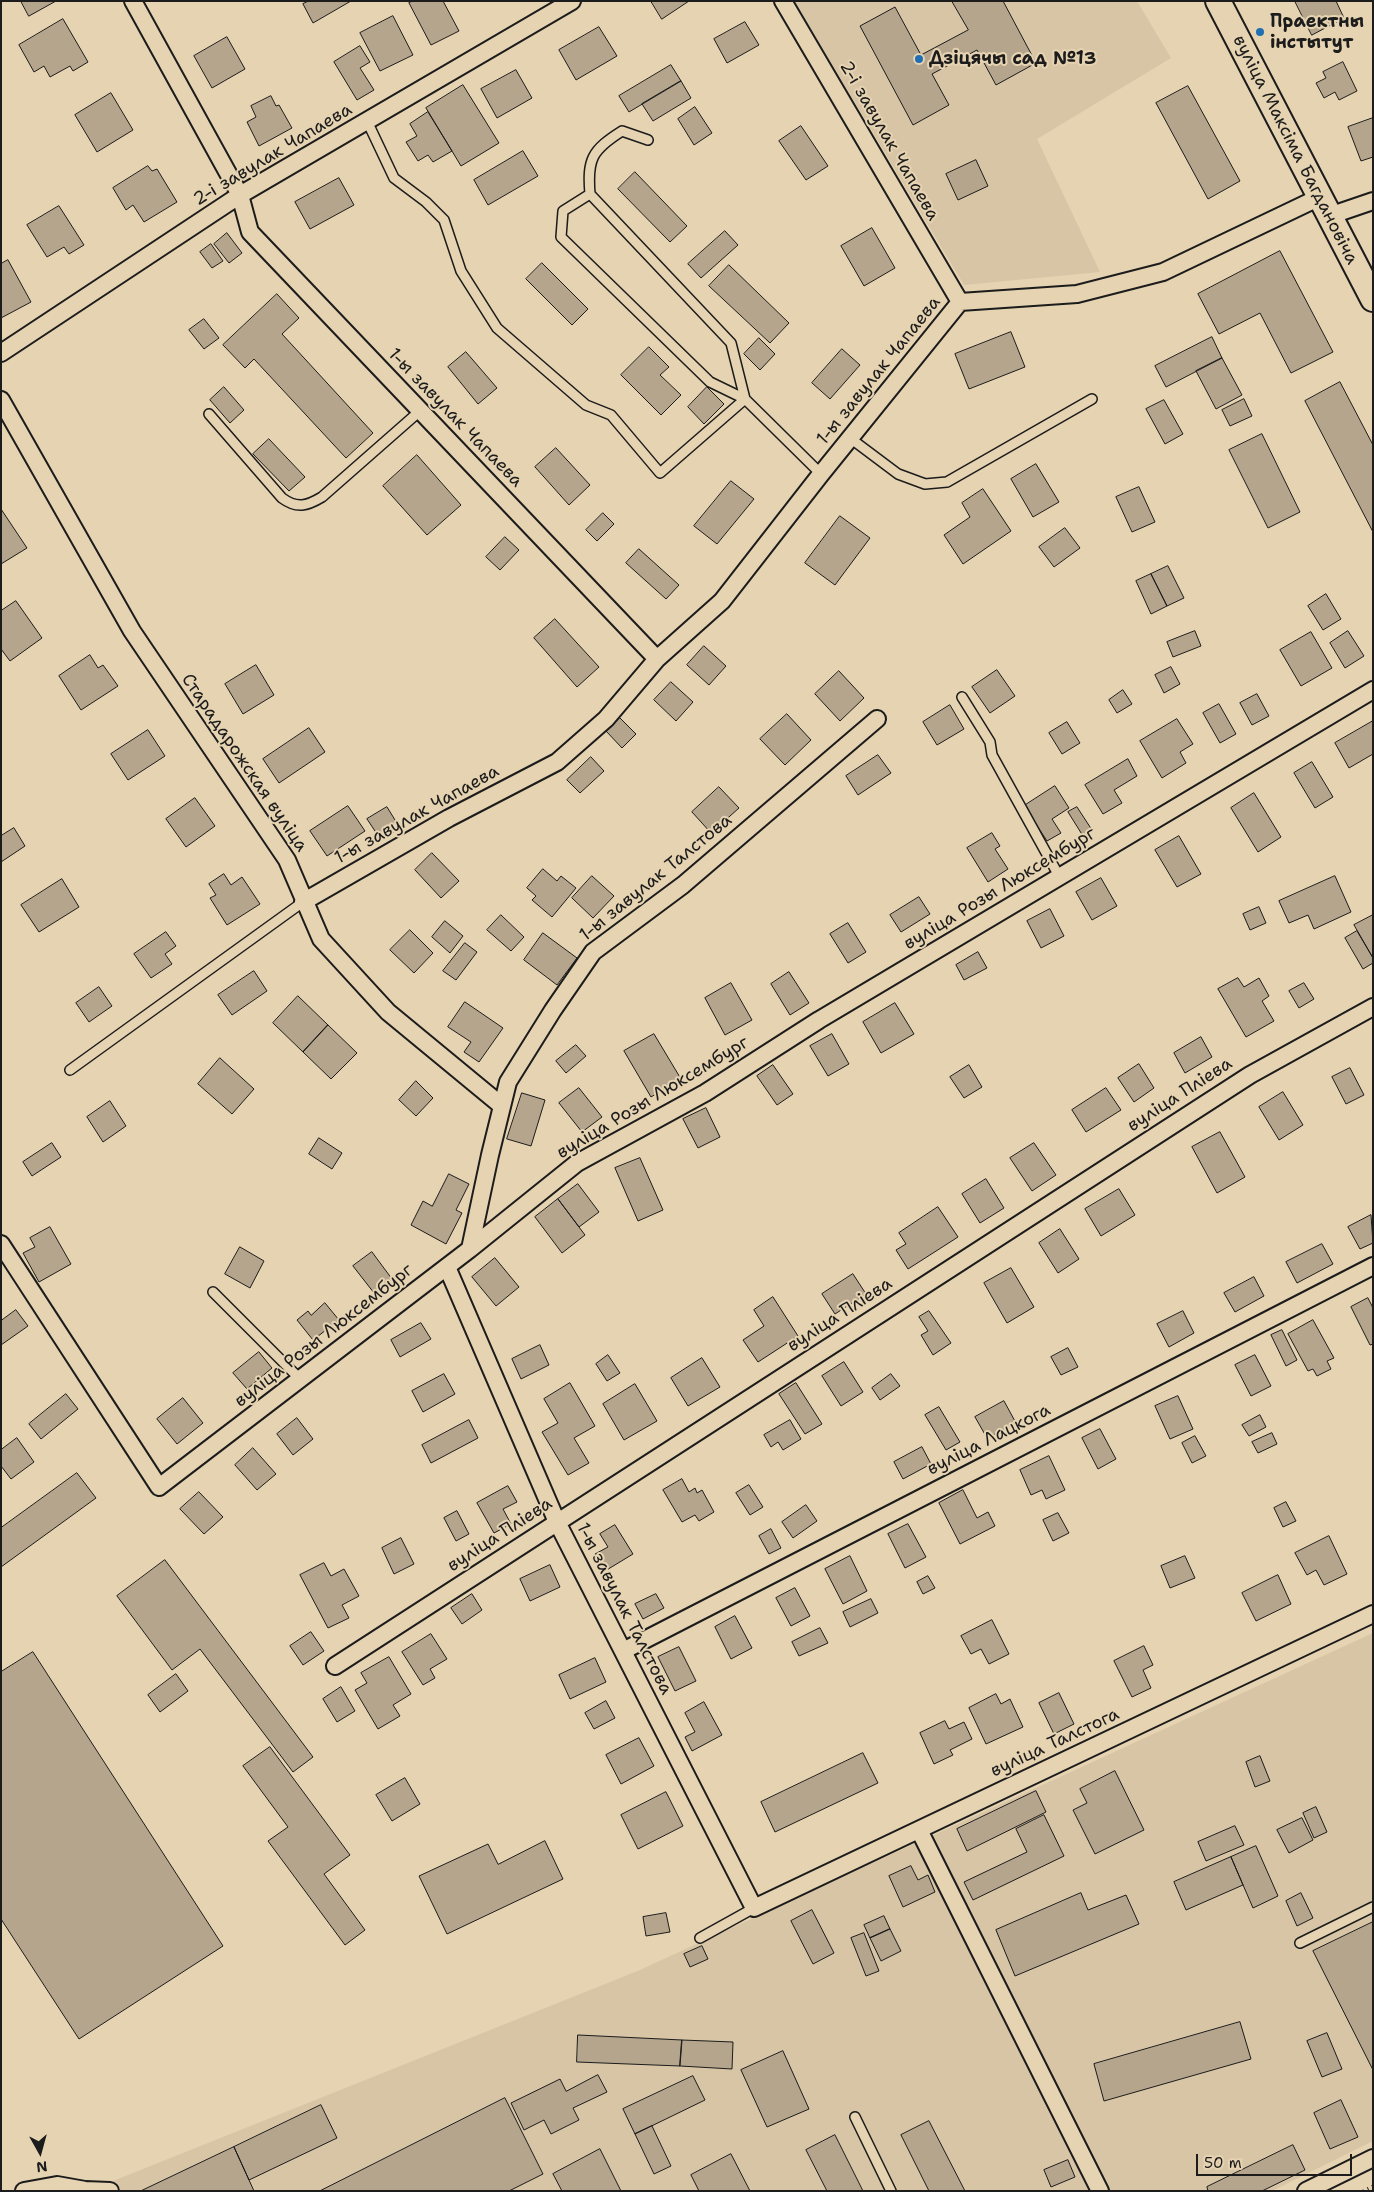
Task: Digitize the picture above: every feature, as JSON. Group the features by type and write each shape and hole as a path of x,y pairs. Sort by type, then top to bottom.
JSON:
{"main road":[{"name":"вуліца Максіма Багдановіча","path":"1218,1 1373,299"}],"street":[{"name":"1-ы завулак Чапаева","path":"134,1 240,195 250,232 657,659"},
{"name":"2-і завулак Чапаева","path":"1,354 240,195 572,1"},
{"name":"2-і завулак Чапаева","path":"783,1 960,302"},
{"name":"1-ы завулак Чапаева","path":"304,902 449,818 557,762 606,719 657,659 722,601 821,474 960,302 1077,294 1163,272 1324,207 1373,201"},
{"name":"Старадарожская вуліца","path":"1,400 132,631 287,860 321,939 388,1012 502,1106"},
{"name":"вуліца Розы Люксембург","path":"1,1244 159,1487 447,1267 577,1163 705,1093 819,1020 1373,690"},
{"name":"1-ы завулак Талстова","path":"470,1249 508,1082 553,1010 593,952 683,885 878,719"},
{"name":"вуліца Пліева","path":"335,1666 1250,1075 1373,1007"},
{"name":"вуліца Лацкога","path":"623,1651 1373,1266"},
{"name":"1-ы завулак Талстова","path":"447,1267 557,1522 754,1908"},
{"name":"вуліца Талстога","path":"754,1908 1373,1614"},
{"path":"918,1830 1100,2191"},
{"path":"1306,2191 1373,2158"},
{"path":"24,2191 57,2185 86,2190 110,2191"}],"lane":[{"path":"367,121 394,178 426,202 444,220 461,271 497,328 586,405 611,415 660,473 745,399"},
{"path":"648,140 622,132 602,143 588,167 590,194 731,343 745,399"},
{"path":"590,194 562,211 561,237 710,382 745,399 821,474"},
{"path":"850,438 898,474 925,484 947,482 1092,399"},
{"path":"209,414 282,498 292,505 301,506 310,504 322,497 421,410"},
{"path":"962,697 990,742 992,755 1059,876"},
{"path":"70,1070 304,902"},
{"path":"213,1292 301,1380"},
{"path":"1300,1943 1373,1907"},
{"path":"700,1938 754,1908"},
{"path":"855,2117 891,2191"}],"path":[{"path":"1363,2191 1373,2186"}],"shaded area":[{"path":"794,1 1137,1 1171,58 1037,139 1100,272 964,285"},
{"path":"1373,1633 1373,2141 1272,2191 116,2191 113,2181 640,1970"}],"building":[{"path":"21,1 56,1 29,16"},
{"path":"309,1 351,1 313,23 303,4"},
{"path":"413,1 443,1 459,31 431,45 409,3"},
{"path":"651,1 689,1 662,19"},
{"name":"Дзіцячы сад №13","path":"952,1 1003,1 1036,63 996,85 977,50 932,74 949,105 913,125 860,26 895,7 921,55 968,30"},
{"path":"1295,1 1336,1 1344,18 1312,35"},
{"path":"393,16 413,55 380,71 360,33"},
{"path":"63,19 88,62 73,71 70,66 50,77 44,66 34,72 19,45"},
{"path":"745,22 759,45 727,63 714,39"},
{"path":"599,27 617,56 576,80 559,50"},
{"path":"227,37 245,69 212,88 194,56"},
{"path":"360,46 370,62 360,68 374,90 357,100 334,62"},
{"path":"1343,62 1357,91 1339,100 1335,92 1324,98 1316,83 1326,78 1323,72"},
{"path":"671,65 681,81 629,112 619,96"},
{"path":"516,70 532,98 497,118 481,89"},
{"path":"681,81 691,98 653,121 642,104"},
{"path":"463,85 499,143 461,166 426,108"},
{"path":"1188,86 1240,181 1208,199 1156,103"},
{"path":"111,93 133,130 97,152 75,115"},
{"path":"271,96 276,106 279,105 292,128 259,146 247,122 256,117 251,106"},
{"path":"695,107 712,133 694,145 678,119"},
{"path":"428,112 452,151 433,162 428,155 418,161 406,142 417,136 410,124"},
{"path":"1373,118 1373,157 1361,161 1348,127"},
{"path":"801,126 828,166 806,180 779,141"},
{"path":"523,151 538,176 488,205 474,180"},
{"path":"976,160 988,186 958,200 946,174"},
{"path":"148,166 152,171 157,169 177,202 144,222 133,205 126,210 113,188"},
{"path":"635,172 687,226 670,242 618,189"},
{"path":"339,178 354,205 310,229 295,202"},
{"path":"59,206 84,245 69,254 64,247 47,257 27,225"},
{"path":"872,228 895,268 864,286 841,246"},
{"path":"725,231 738,245 701,278 688,264"},
{"path":"227,233 242,253 229,263 214,244"},
{"path":"211,244 223,261 212,268 200,252"},
{"path":"1280,251 1333,352 1291,373 1260,313 1219,334 1198,294"},
{"path":"8,260 31,302 1,318 1,264"},
{"path":"542,263 588,309 572,325 526,279"},
{"path":"729,265 789,323 770,343 709,286"},
{"path":"277,294 299,318 282,334 373,433 346,458 254,359 245,368 223,345"},
{"path":"204,319 219,338 204,349 189,330"},
{"path":"1011,332 1025,367 969,389 955,354"},
{"path":"1212,337 1222,358 1166,387 1155,366"},
{"path":"759,338 775,354 760,370 744,354"},
{"path":"649,347 669,367 660,375 681,395 661,415 621,375"},
{"path":"842,349 860,365 830,399 812,383"},
{"path":"466,352 497,388 478,404 448,367"},
{"path":"1222,358 1242,395 1216,409 1196,371"},
{"path":"1340,382 1373,445 1373,532 1305,401"},
{"path":"224,387 244,410 230,423 210,400"},
{"path":"707,387 724,404 704,424 688,407"},
{"path":"1244,399 1252,416 1230,426 1222,410"},
{"path":"1164,400 1183,434 1165,444 1146,409"},
{"path":"1262,434 1300,512 1268,528 1229,450"},
{"path":"269,439 305,477 289,491 253,454"},
{"path":"556,448 590,485 569,505 535,467"},
{"path":"417,455 461,505 427,535 383,486"},
{"path":"1036,464 1059,502 1033,517 1011,479"},
{"path":"731,481 754,499 717,544 694,526"},
{"path":"1139,487 1155,522 1132,532 1116,497"},
{"path":"983,489 1011,531 963,564 944,535 970,517 962,503"},
{"path":"1,509 27,548 1,564"},
{"path":"603,513 614,524 597,541 586,530"},
{"path":"840,516 870,538 835,585 805,563"},
{"path":"1065,528 1080,548 1054,567 1039,547"},
{"path":"505,537 519,550 500,570 486,557"},
{"path":"639,549 679,585 666,599 626,563"},
{"path":"1168,566 1184,598 1167,606 1151,574"},
{"path":"1151,574 1167,606 1151,614 1136,581"},
{"path":"1326,594 1341,619 1323,630 1308,606"},
{"path":"16,601 42,638 10,661 1,649 1,611"},
{"path":"555,619 599,667 577,687 534,638"},
{"path":"1195,631 1201,646 1173,657 1167,642"},
{"path":"1348,631 1364,656 1345,668 1330,643"},
{"path":"1311,632 1332,668 1301,686 1280,650"},
{"path":"704,646 726,666 709,685 687,665"},
{"path":"90,655 98,668 103,665 118,686 81,710 59,676"},
{"path":"256,665 274,695 243,714 225,684"},
{"path":"1171,667 1180,684 1164,693 1155,675"},
{"path":"997,670 1015,696 990,713 972,687"},
{"path":"839,671 864,698 840,721 815,694"},
{"path":"671,682 693,702 676,721 654,700"},
{"path":"1123,690 1132,704 1117,713 1109,700"},
{"path":"1257,694 1269,716 1252,725 1240,703"},
{"path":"1219,704 1236,734 1220,743 1203,713"},
{"path":"950,705 964,729 937,745 923,722"},
{"path":"787,714 811,740 785,765 760,739"},
{"path":"620,718 636,734 622,748 606,731"},
{"path":"1177,719 1193,744 1180,752 1186,763 1162,778 1140,741"},
{"path":"1373,721 1373,754 1349,768 1335,743"},
{"path":"1067,722 1080,743 1062,754 1049,733"},
{"path":"309,728 325,752 279,783 263,759"},
{"path":"148,730 165,756 128,780 111,754"},
{"path":"878,755 891,773 858,795 846,776"},
{"path":"591,757 604,771 580,793 567,780"},
{"path":"1128,759 1137,776 1114,790 1122,803 1103,814 1085,785"},
{"path":"1312,762 1333,797 1315,808 1294,773"},
{"path":"1055,786 1069,808 1052,819 1061,833 1047,841 1024,806"},
{"path":"719,787 739,808 711,833 692,812"},
{"path":"1254,793 1281,837 1258,852 1231,808"},
{"path":"195,798 215,826 186,847 166,819"},
{"path":"348,806 365,831 327,856 310,831"},
{"path":"387,807 400,828 381,840 367,819"},
{"path":"1077,807 1092,830 1083,836 1068,812"},
{"path":"14,828 25,846 1,862 1,836"},
{"path":"992,833 1000,846 995,849 1008,869 988,882 967,848"},
{"path":"1179,836 1201,874 1177,887 1155,850"},
{"path":"432,853 459,881 441,898 415,870"},
{"path":"543,869 557,881 561,876 576,888 552,917 532,900 536,896 527,888"},
{"path":"224,874 231,885 242,877 260,904 227,925 210,898 216,895 209,884"},
{"path":"592,876 614,896 593,918 572,898"},
{"path":"1335,876 1351,912 1314,929 1308,915 1289,923 1279,901"},
{"path":"1101,878 1117,906 1092,920 1076,892"},
{"path":"62,879 79,907 39,932 21,905"},
{"path":"919,897 930,914 901,932 890,915"},
{"path":"1259,907 1266,923 1250,930 1243,914"},
{"path":"1050,909 1064,936 1041,948 1027,921"},
{"path":"501,915 524,937 511,951 487,930"},
{"path":"1373,915 1373,958 1354,925"},
{"path":"445,921 463,936 450,953 432,937"},
{"path":"848,923 866,952 848,963 830,934"},
{"path":"410,930 433,953 414,973 390,950"},
{"path":"1357,931 1373,958 1373,963 1363,969 1345,938"},
{"path":"166,932 176,946 165,954 172,964 151,978 134,954"},
{"path":"543,933 577,958 557,985 524,960"},
{"path":"465,943 477,952 456,980 443,971"},
{"path":"978,952 987,968 964,980 956,965"},
{"path":"254,971 267,991 232,1015 218,995"},
{"path":"789,972 809,1003 790,1015 771,984"},
{"path":"1238,978 1244,987 1259,978 1269,996 1262,1001 1274,1021 1246,1037 1218,989"},
{"path":"731,983 752,1020 725,1035 705,998"},
{"path":"1304,983 1314,999 1299,1008 1289,991"},
{"path":"99,987 112,1006 89,1022 76,1003"},
{"path":"298,996 328,1025 303,1052 273,1023"},
{"path":"465,1002 503,1028 479,1062 464,1052 471,1042 448,1027"},
{"path":"895,1003 914,1034 881,1053 863,1022"},
{"path":"328,1025 357,1053 331,1079 303,1052"},
{"path":"654,1034 681,1079 651,1097 624,1051"},
{"path":"832,1034 849,1064 828,1076 810,1046"},
{"path":"1201,1037 1212,1057 1185,1073 1174,1053"},
{"path":"576,1045 586,1056 566,1073 556,1061"},
{"path":"220,1058 254,1089 232,1114 198,1084"},
{"path":"1139,1064 1154,1088 1134,1102 1118,1078"},
{"path":"773,1065 793,1094 777,1105 757,1076"},
{"path":"969,1065 982,1087 964,1098 950,1077"},
{"path":"1350,1068 1364,1095 1346,1104 1332,1077"},
{"path":"416,1081 433,1098 416,1116 399,1100"},
{"path":"579,1088 602,1117 582,1132 559,1103"},
{"path":"1106,1088 1121,1110 1086,1132 1072,1110"},
{"path":"1283,1092 1303,1125 1279,1140 1259,1107"},
{"path":"522,1093 545,1100 531,1146 507,1139"},
{"path":"110,1101 126,1126 103,1142 87,1117"},
{"path":"706,1108 720,1137 698,1148 683,1119"},
{"path":"1220,1132 1245,1177 1217,1193 1192,1147"},
{"path":"319,1138 342,1153 332,1169 309,1154"},
{"path":"52,1143 61,1157 32,1176 23,1162"},
{"path":"1034,1143 1056,1175 1032,1191 1010,1158"},
{"path":"640,1158 663,1210 638,1221 615,1168"},
{"path":"449,1174 469,1184 456,1210 462,1213 446,1244 411,1225 423,1201 432,1206"},
{"path":"986,1179 1004,1208 980,1223 962,1194"},
{"path":"578,1184 599,1212 579,1227 558,1199"},
{"path":"1119,1189 1135,1215 1101,1236 1085,1209"},
{"path":"558,1199 585,1235 562,1253 535,1217"},
{"path":"938,1207 958,1237 908,1269 896,1250 906,1244 899,1233"},
{"path":"1371,1215 1373,1243 1360,1249 1348,1227"},
{"path":"50,1227 71,1264 39,1282 23,1253 35,1247 30,1238"},
{"path":"1060,1229 1079,1259 1058,1273 1039,1243"},
{"path":"1322,1244 1333,1264 1297,1283 1286,1262"},
{"path":"240,1247 264,1261 250,1288 225,1274"},
{"path":"372,1252 392,1279 374,1293 353,1266"},
{"path":"495,1258 519,1287 496,1306 472,1277"},
{"path":"1011,1268 1034,1307 1007,1323 984,1283"},
{"path":"853,1274 866,1294 835,1314 822,1294"},
{"path":"1254,1277 1264,1296 1235,1312 1224,1293"},
{"path":"773,1297 798,1336 758,1362 743,1340 764,1326 754,1310"},
{"path":"1368,1298 1373,1308 1373,1344 1370,1345 1351,1307"},
{"path":"325,1303 339,1320 313,1340 297,1320 308,1311 311,1315"},
{"path":"16,1310 28,1326 1,1345 1,1321"},
{"path":"929,1311 951,1343 933,1355 921,1335 928,1331 919,1317"},
{"path":"1183,1311 1194,1333 1169,1347 1157,1324"},
{"path":"1313,1320 1334,1358 1327,1361 1331,1369 1317,1376 1313,1369 1308,1371 1288,1334"},
{"path":"421,1323 431,1339 400,1357 391,1340"},
{"path":"1282,1330 1297,1360 1286,1366 1271,1335"},
{"path":"540,1345 549,1365 521,1379 512,1359"},
{"path":"1068,1348 1078,1367 1061,1375 1051,1357"},
{"path":"259,1352 272,1368 247,1389 233,1373"},
{"path":"608,1355 620,1373 607,1381 596,1364"},
{"path":"1255,1355 1271,1386 1251,1396 1235,1365"},
{"path":"702,1358 720,1387 688,1406 671,1378"},
{"path":"844,1362 863,1392 841,1406 822,1376"},
{"path":"444,1374 455,1394 423,1412 412,1391"},
{"path":"891,1374 900,1386 880,1400 872,1388"},
{"path":"570,1383 595,1426 574,1438 589,1463 568,1475 542,1432 558,1423 544,1399"},
{"path":"796,1383 822,1424 805,1434 779,1394"},
{"path":"635,1384 657,1421 624,1440 603,1404"},
{"path":"66,1394 78,1409 41,1439 29,1424"},
{"path":"1178,1396 1193,1429 1170,1439 1155,1406"},
{"path":"183,1398 203,1423 177,1444 157,1419"},
{"path":"1004,1401 1016,1423 987,1438 975,1417"},
{"path":"939,1407 960,1442 946,1450 925,1415"},
{"path":"1260,1415 1266,1427 1249,1436 1242,1425"},
{"path":"297,1418 313,1439 293,1455 277,1434"},
{"path":"469,1420 478,1438 431,1463 422,1445"},
{"path":"790,1420 801,1439 783,1450 778,1442 771,1447 764,1435"},
{"path":"1100,1429 1116,1459 1098,1469 1082,1438"},
{"path":"1272,1433 1277,1444 1258,1453 1252,1442"},
{"path":"1195,1436 1206,1456 1192,1463 1182,1443"},
{"path":"17,1438 34,1462 11,1479 1,1466 1,1450"},
{"path":"922,1447 931,1464 903,1479 894,1462"},
{"path":"253,1448 276,1474 257,1490 235,1465"},
{"path":"1049,1456 1065,1490 1046,1499 1042,1490 1031,1495 1020,1470"},
{"path":"77,1473 96,1498 1,1567 1,1528"},
{"path":"682,1479 689,1492 695,1488 697,1493 702,1490 714,1512 699,1521 695,1515 682,1522 663,1490"},
{"path":"749,1485 763,1507 750,1515 736,1493"},
{"path":"508,1486 517,1502 503,1509 511,1524 494,1533 477,1503"},
{"path":"963,1490 977,1518 988,1512 995,1526 960,1544 939,1503"},
{"path":"199,1492 223,1517 204,1534 180,1509"},
{"path":"1286,1502 1296,1521 1283,1527 1274,1508"},
{"path":"806,1505 817,1521 793,1538 782,1522"},
{"path":"457,1511 469,1534 456,1541 444,1518"},
{"path":"1058,1513 1069,1533 1053,1541 1043,1520"},
{"path":"908,1524 926,1557 905,1568 888,1534"},
{"path":"615,1525 633,1554 605,1571 595,1554 608,1547 600,1534"},
{"path":"771,1529 781,1548 769,1554 759,1536"},
{"path":"1329,1536 1347,1574 1324,1585 1316,1570 1307,1575 1295,1553"},
{"path":"401,1538 414,1564 394,1574 382,1548"},
{"path":"850,1556 867,1591 843,1604 825,1569"},
{"path":"1185,1556 1195,1578 1170,1588 1161,1566"},
{"path":"165,1560 313,1757 293,1772 200,1649 172,1670 117,1596"},
{"path":"324,1563 331,1576 344,1569 359,1596 342,1605 349,1618 328,1628 300,1575"},
{"path":"550,1565 560,1587 530,1601 520,1579"},
{"path":"1278,1575 1291,1604 1256,1621 1242,1593"},
{"path":"928,1576 935,1588 923,1594 917,1582"},
{"path":"795,1588 810,1616 791,1626 776,1598"},
{"path":"472,1594 482,1610 462,1624 451,1608"},
{"path":"656,1594 664,1608 643,1619 635,1604"},
{"path":"871,1599 878,1613 850,1627 843,1612"},
{"path":"735,1616 752,1648 731,1659 715,1627"},
{"path":"992,1620 1009,1654 989,1664 981,1649 971,1654 961,1636"},
{"path":"820,1628 828,1643 799,1656 792,1642"},
{"path":"311,1632 324,1651 303,1665 290,1646"},
{"path":"431,1634 447,1659 430,1669 435,1678 423,1685 402,1652"},
{"path":"1144,1646 1153,1665 1143,1670 1151,1688 1132,1697 1114,1661"},
{"path":"679,1647 696,1681 675,1691 658,1657"},
{"path":"33,1652 223,1946 79,2039 1,1919 1,1672"},
{"path":"389,1657 411,1694 393,1705 400,1716 378,1729 355,1690 367,1683 361,1673"},
{"path":"595,1658 606,1682 570,1699 559,1675"},
{"path":"176,1674 188,1691 160,1712 148,1695"},
{"path":"341,1687 355,1711 337,1722 323,1699"},
{"path":"1059,1693 1074,1724 1054,1734 1039,1703"},
{"path":"996,1694 1001,1704 1010,1699 1023,1727 986,1744 969,1708"},
{"path":"606,1701 615,1718 594,1729 585,1713"},
{"path":"704,1702 722,1735 692,1751 685,1737 695,1732 685,1713"},
{"path":"945,1721 949,1729 964,1722 972,1739 950,1750 953,1755 934,1764 920,1733"},
{"path":"639,1738 654,1766 621,1784 606,1755"},
{"path":"270,1747 350,1855 324,1874 365,1930 345,1945 268,1841 288,1827 243,1766"},
{"path":"863,1753 878,1783 775,1832 761,1802"},
{"path":"1260,1756 1270,1781 1255,1787 1246,1762"},
{"path":"1115,1771 1144,1830 1095,1854 1073,1810 1087,1803 1080,1789"},
{"path":"405,1778 420,1804 392,1821 376,1795"},
{"path":"1036,1791 1046,1812 967,1851 957,1829"},
{"path":"666,1792 683,1826 638,1849 621,1815"},
{"path":"1316,1807 1327,1832 1314,1838 1303,1813"},
{"path":"1044,1815 1064,1856 973,1900 964,1882 1027,1852 1016,1829"},
{"path":"1302,1818 1313,1840 1289,1853 1277,1830"},
{"path":"1235,1826 1244,1845 1206,1861 1198,1842"},
{"path":"545,1841 563,1879 447,1934 419,1876 488,1844 498,1864"},
{"path":"1256,1846 1278,1896 1253,1908 1231,1857"},
{"path":"1231,1857 1243,1885 1186,1910 1174,1882"},
{"path":"911,1866 918,1880 928,1875 935,1892 903,1907 889,1876"},
{"path":"1081,1893 1088,1910 1126,1895 1139,1924 1015,1976 996,1930"},
{"path":"1301,1893 1313,1918 1297,1926 1286,1901"},
{"path":"812,1910 834,1953 813,1964 791,1921"},
{"path":"666,1913 670,1932 646,1936 643,1917"},
{"path":"884,1916 890,1929 870,1938 864,1925"},
{"path":"1373,1922 1373,2070 1313,1951"},
{"path":"890,1929 901,1951 881,1961 870,1938"},
{"path":"864,1933 879,1971 866,1976 851,1938"},
{"path":"702,1946 708,1959 690,1967 684,1954"},
{"path":"1240,2022 1251,2059 1104,2101 1094,2064"},
{"path":"1327,2033 1342,2069 1322,2077 1307,2041"},
{"path":"578,2035 682,2040 680,2066 577,2062"},
{"path":"682,2040 733,2042 732,2069 680,2066"},
{"path":"783,2051 809,2109 767,2127 741,2070"},
{"path":"598,2075 607,2092 573,2108 579,2120 551,2134 544,2120 524,2130 511,2103 560,2079 566,2091"},
{"path":"693,2076 705,2100 635,2134 623,2109"},
{"path":"505,2098 543,2174 509,2191 320,2191"},
{"path":"1341,2100 1358,2137 1330,2149 1314,2113"},
{"path":"321,2105 337,2138 249,2180 234,2147"},
{"path":"929,2121 965,2191 929,2191 901,2135"},
{"path":"652,2126 671,2166 654,2174 635,2134"},
{"path":"835,2135 863,2191 827,2191 806,2150"},
{"path":"1293,2145 1305,2170 1262,2191 1208,2191 1207,2187"},
{"path":"234,2147 254,2191 141,2191"},
{"path":"600,2149 621,2191 562,2191 553,2174"},
{"path":"731,2154 750,2191 699,2191 691,2175"},
{"path":"1068,2160 1075,2177 1051,2187 1044,2170"}],"place":[{"name":"Праектны інстытут","path":"1260,32"},
{"name":"Дзіцячы сад №13","path":"919,59"}]}
